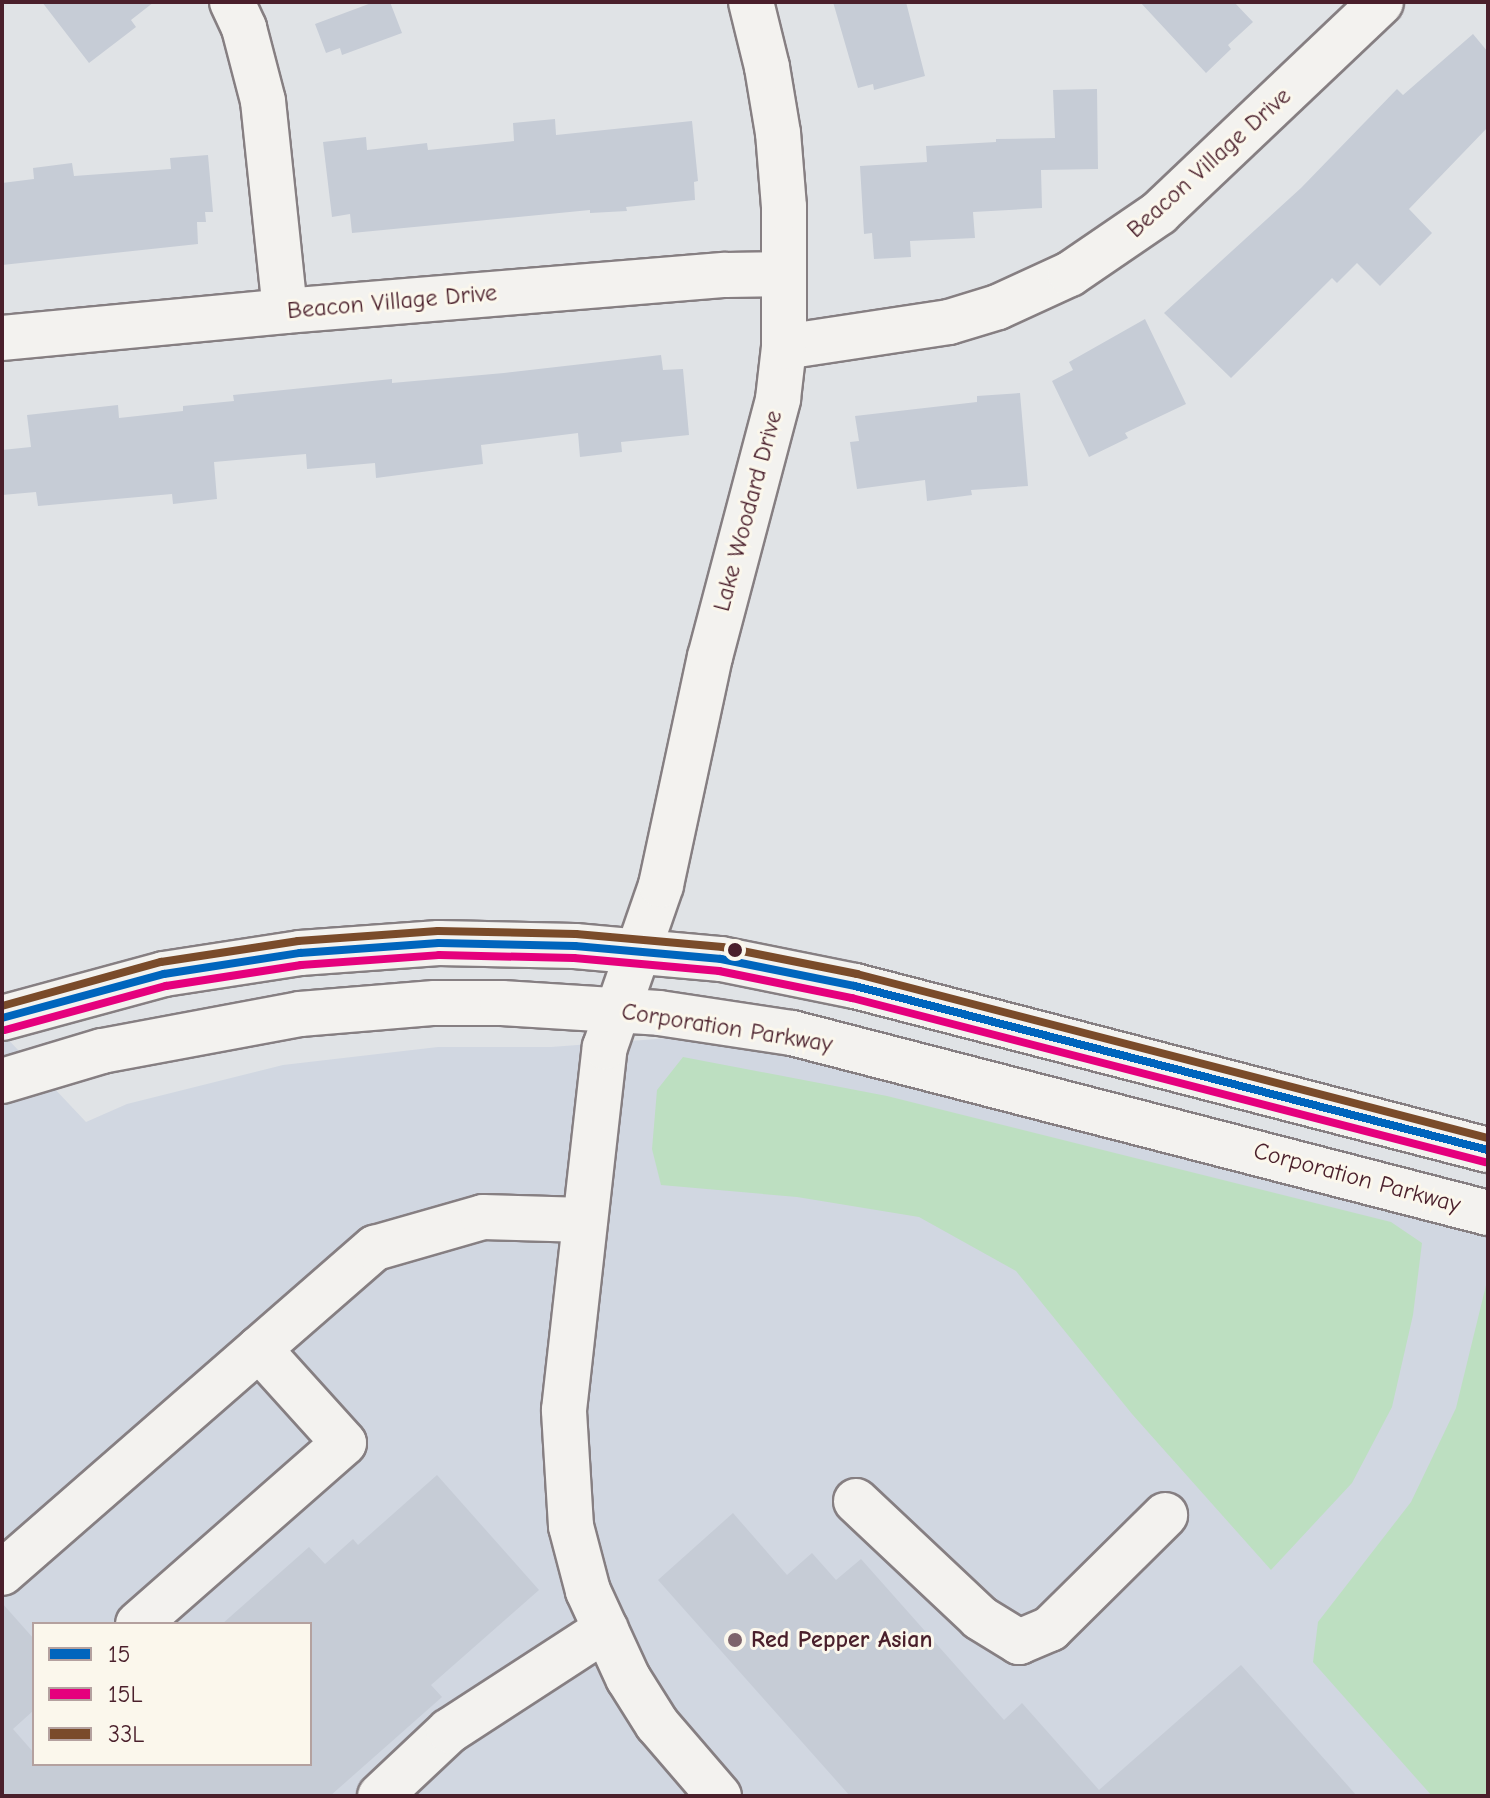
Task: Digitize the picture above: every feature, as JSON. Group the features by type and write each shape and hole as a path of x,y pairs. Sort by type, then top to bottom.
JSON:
{"main road":[{"path":"232,2 244,28 263,101 285,311"},
{"name":"Lake Woodard Drive","path":"719,1796 657,1724 628,1678 580,1568 566,1485 564,1410 605,1047 661,885 710,657 778,399 784,347 784,207 778,133 767,67 751,2"},
{"name":"Beacon Village Drive","path":"784,347 949,322 998,307 1070,274 1159,213 1362,8"},
{"name":"Beacon Village Drive","path":"2,338 285,311 726,275 782,274"},
{"path":"2,1018 164,974 300,953 439,943 575,946 721,959 855,986 1488,1150"},
{"name":"Corporation Parkway","path":"2,1081 115,1048 300,1014 435,1003 502,1003 617,1010 792,1033 1488,1213"},
{"path":"2,1573 375,1248 483,1217 585,1220"},
{"path":"140,1622 344,1443 259,1349"},
{"path":"856,1501 980,1618 1019,1642 1050,1629 1165,1515"},
{"path":"380,1796 449,1731 606,1629"}],"shaded area":[{"path":"2,1033 86,1122 127,1104 283,1065 438,1047 551,1047 683,1037 900,1079 1488,1233 1488,1796 2,1796"}],"green space":[{"path":"683,1057 887,1096 1391,1222 1422,1243 1413,1315 1392,1407 1352,1483 1271,1570 1132,1414 1016,1271 919,1217 797,1197 661,1185 652,1149 657,1090"},
{"path":"1488,1277 1488,1796 1432,1796 1313,1662 1318,1622 1411,1502 1456,1408"}],"building":[{"path":"42,2 154,2 131,20 136,27 89,63"},
{"path":"374,2 390,2 402,33 342,55 340,48 326,53 315,24"},
{"path":"833,2 906,2 925,76 874,90 873,84 858,88"},
{"path":"1140,2 1234,2 1253,22 1228,45 1231,49 1206,73"},
{"path":"1473,34 1488,52 1488,127 1409,209 1432,233 1380,286 1357,263 1337,283 1332,278 1231,378 1164,313 1301,188 1397,89 1403,95"},
{"path":"1097,89 1098,169 1041,170 1042,208 973,212 975,238 910,241 911,257 874,259 872,233 864,234 860,166 927,162 926,146 996,142 996,139 1055,138 1053,90"},
{"path":"555,119 556,135 692,121 698,181 694,182 695,200 626,207 627,211 590,213 590,210 352,233 350,214 332,217 323,142 366,137 367,150 427,143 428,150 514,141 513,123"},
{"path":"208,155 213,212 205,212 206,222 197,222 198,244 2,265 2,183 34,179 33,168 72,163 74,176 171,169 170,158"},
{"path":"1145,319 1186,404 1125,433 1128,438 1089,457 1052,381 1073,370 1069,362"},
{"path":"661,355 663,370 683,369 689,435 621,442 622,452 580,457 578,433 481,445 483,464 376,478 375,463 307,469 306,454 214,462 217,499 173,504 172,494 38,506 36,492 2,495 2,450 31,447 27,415 118,405 119,418 183,411 183,406 234,401 233,395 392,379 392,383 504,373"},
{"path":"1020,393 1028,486 971,490 972,495 927,501 925,480 857,489 850,442 859,441 855,416 977,402 977,396"},
{"path":"437,1475 539,1590 431,1685 442,1697 330,1796 2,1796 2,1603 32,1637 32,1712 13,1729 32,1751 32,1766 312,1766 312,1622 224,1622 309,1547 325,1564 353,1539 358,1545"},
{"path":"733,1513 787,1575 812,1553 836,1580 861,1559 1004,1720 1022,1703 1099,1790 1241,1665 1357,1796 850,1796 658,1580"}],"transit line":[{"name":"33L","path":"2,1006 161,962 298,941 438,931 576,934 722,947 857,974 1488,1138"},
{"name":"15","path":"2,1018 164,974 300,953 439,943 575,946 721,959 855,986 1488,1150"},
{"name":"15L","path":"5,1030 166,986 301,965 439,955 574,958 719,971 852,998 1485,1162"}],"place":[{"name":"Red Pepper Asian","path":"735,1640"}]}
